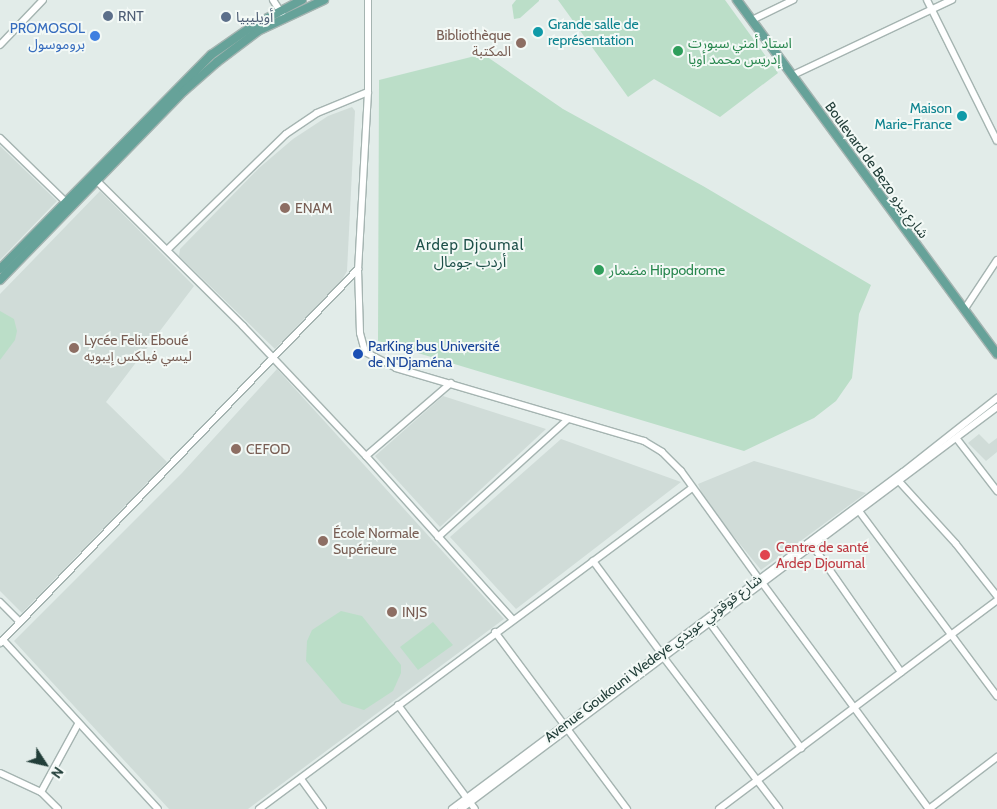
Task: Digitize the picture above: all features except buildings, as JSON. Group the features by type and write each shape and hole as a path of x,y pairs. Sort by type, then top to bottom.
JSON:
{"main road":[{"path":"0,269 65,201 214,59 302,0"},
{"path":"282,13 324,0"},
{"name":"Boulevard de Bezo شارع بيزو","path":"737,0 964,310 996,349"},
{"path":"0,280 214,59"}],"street":[{"path":"0,45 43,0"},
{"path":"273,0 282,13"},
{"path":"368,0 368,92 358,269 360,333 365,352 396,368 451,383 566,420 644,441 672,461 852,708 929,809 997,757"},
{"path":"752,20 793,0"},
{"path":"927,0 997,141"},
{"path":"793,75 952,0"},
{"path":"167,250 286,134 317,113 368,92"},
{"path":"0,138 71,208"},
{"path":"97,181 167,250 366,456 512,619"},
{"path":"964,310 997,260"},
{"path":"158,809 2,642 274,360 358,269"},
{"path":"366,456 451,383"},
{"name":"Avenue Goukouni Wedeye شارع قوقوني عويدي","path":"663,655 710,623 761,582 859,511 997,398"},
{"name":"Avenue Goukouni Wedeye شارع قوقوني عويدي","path":"452,809 468,800 997,406"},
{"path":"438,537 566,420"},
{"path":"956,438 997,491"},
{"path":"898,479 956,544 997,596"},
{"path":"259,809 512,619 692,488"},
{"path":"859,511 997,696"},
{"path":"813,546 901,672"},
{"path":"593,561 779,809"},
{"path":"719,809 997,600"},
{"path":"0,602 20,622"},
{"path":"710,623 801,748"},
{"path":"495,632 627,809"},
{"path":"398,705 475,809"},
{"path":"41,792 78,724"},
{"path":"0,773 41,792 58,809"},
{"path":"301,779 323,809"},
{"name":"Avenue Goukouni Wedeye شارع قوقوني عويدي","path":"461,809 468,800"}],"shaded area":[{"name":"ENAM","path":"352,107 355,111 347,271 342,280 275,349 179,256 180,249 259,168 293,139 328,116"},
{"path":"0,146 57,201 0,260"},
{"name":"Lycée Felix Eboué ليسي فيلكس إيبويه","path":"100,191 194,286 106,402 167,462 22,613 0,591 0,294"},
{"path":"277,369 504,619 248,809 169,809 14,641 182,473"},
{"path":"443,396 546,429 440,527 375,456"},
{"path":"979,434 989,444 997,438 997,452 986,461 968,443"},
{"path":"561,439 681,482 516,609 450,537"},
{"path":"754,461 866,493 761,570 705,501 698,484"}],"green space":[{"path":"516,0 539,1 520,18 514,19 512,5"},
{"name":"استاد أمني سبورت إدريس محمد أويا","path":"558,0 725,0 778,73 720,117 654,79 628,97"},
{"name":"مضمار Hippodrome","path":"483,54 563,109 703,186 871,285 859,314 852,378 836,401 814,418 744,451 378,341 379,80"},
{"path":"0,311 14,319 17,331 15,340 0,360"},
{"path":"341,611 362,616 401,665 401,673 393,691 364,710 342,703 306,661 307,641 312,630"},
{"path":"433,622 453,645 418,670 400,647"}],"place":[{"name":"RNT","path":"108,16"},
{"name":"أويليبيا","path":"226,17"},
{"name":"Grande salle de représentation","path":"538,32"},
{"name":"PROMOSOL بروموسول","path":"95,36"},
{"name":"Bibliothèque المكتبة","path":"521,43"},
{"name":"استاد أمني سبورت إدريس محمد أويا","path":"678,51"},
{"name":"Maison Marie-France","path":"962,116"},
{"name":"ENAM","path":"285,208"},
{"name":"مضمار Hippodrome","path":"599,270"},
{"name":"Lycée Felix Eboué ليسي فيلكس إيبويه","path":"74,348"},
{"name":"ParKing bus Université de N'Djaména","path":"358,354"},
{"name":"CEFOD","path":"236,449"},
{"name":"École Normale Supérieure","path":"323,541"},
{"name":"Centre de santé Ardep Djoumal","path":"765,555"},
{"name":"INJS","path":"392,612"}],"district":[{"name":"Ardep Djoumal أردب جومال","path":"470,254"}]}
